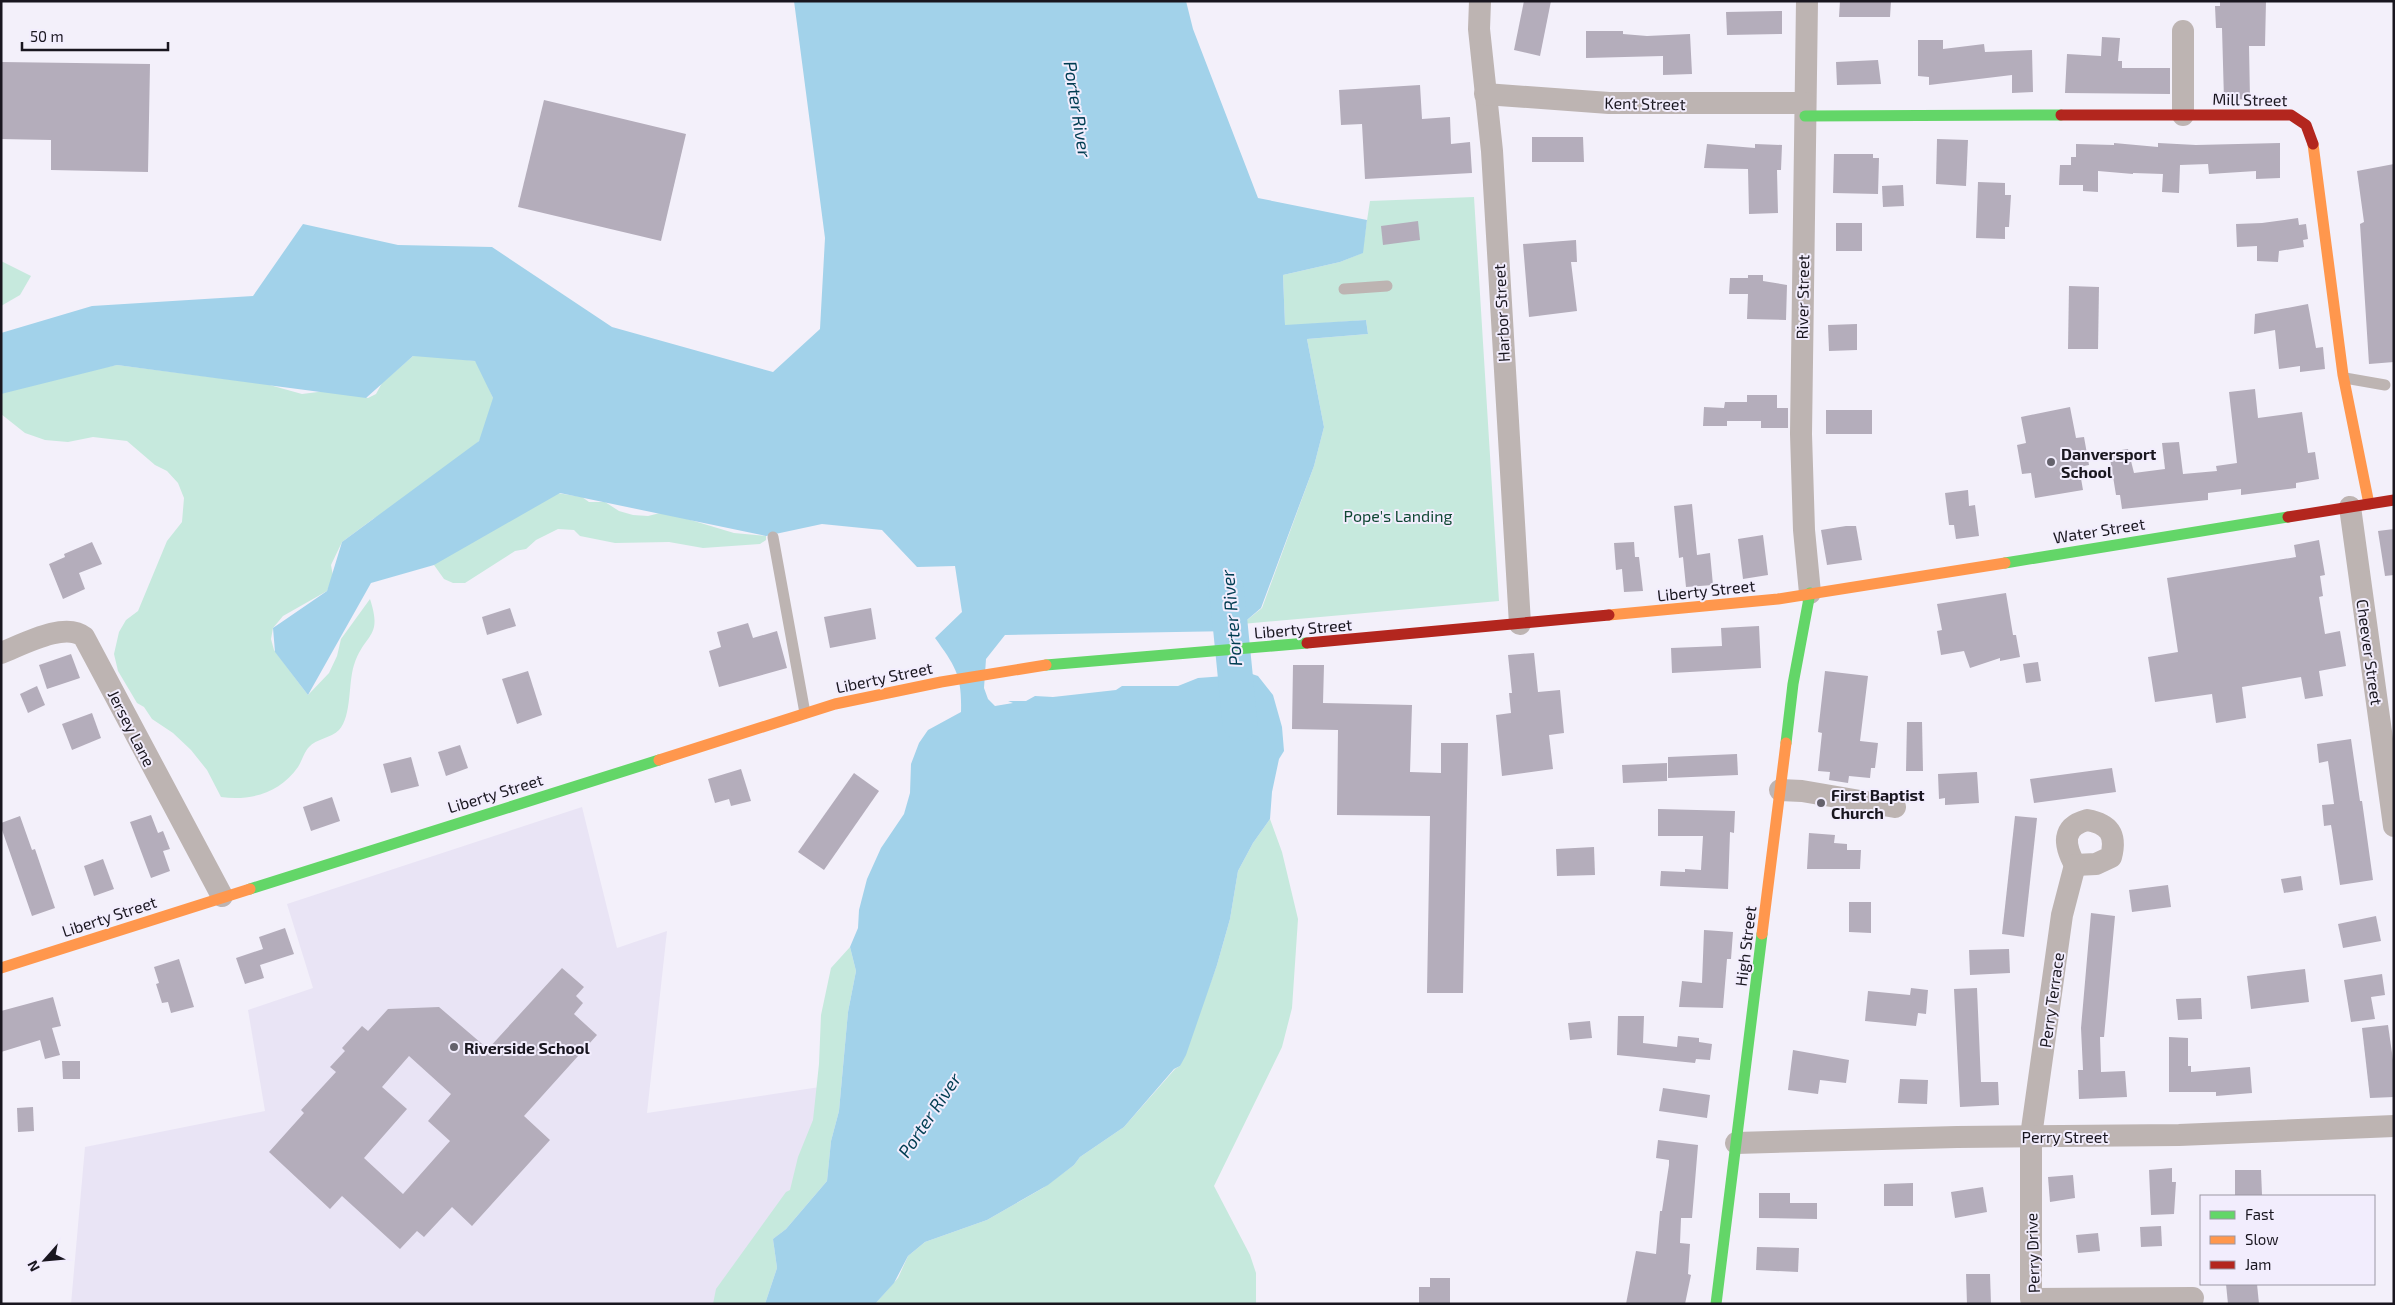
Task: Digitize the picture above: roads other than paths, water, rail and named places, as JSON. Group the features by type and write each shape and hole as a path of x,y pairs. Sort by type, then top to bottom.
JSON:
{"street":[{"name":"Harbor Street","path":"1480,1 1479,29 1492,151 1520,624"},
{"name":"River Street","path":"1807,1 1801,434 1804,530 1810,593"},
{"path":"2183,31 2183,115"},
{"name":"Kent Street","path":"1485,94 1609,103 1805,110"},
{"name":"Mill Street","path":"1805,110 2291,115 2304,122 2310,131 2360,505"},
{"name":"Water Street","path":"1810,593 2394,500"},
{"name":"Cheever Street","path":"2360,505 2394,826"},
{"name":"Liberty Street","path":"1,968 222,896 843,702 941,682 1046,665 1520,624 1751,602 1810,593"},
{"name":"High Street","path":"1716,1304 1793,684 1810,593"},
{"name":"Jersey Lane","path":"1,653 59,631 78,632 84,637 222,896"},
{"path":"1780,790 1802,791 1894,807"},
{"name":"Perry Terrace","path":"2031,1136 2062,915 2075,865"},
{"name":"Perry Street","path":"1736,1143 2031,1136 2179,1135 2394,1126"},
{"name":"Perry Drive","path":"2031,1136 2031,1300 2193,1298"}],"lane":[{"path":"1344,289 1387,286"},
{"path":"2344,378 2385,385"},
{"path":"773,538 805,713"}],"water":[{"path":"794,1 1186,1 1193,29 1258,198 1367,220 1363,253 1340,262 1283,275 1285,325 1366,320 1368,334 1307,339 1324,427 1314,466 1261,608 1234,631 1005,635 986,659 984,688 988,699 995,706 1013,703 1008,701 1026,701 1035,696 1053,697 1116,690 1122,686 1178,686 1198,678 1252,674 1258,676 1273,695 1282,727 1284,751 1279,759 1272,792 1270,819 1253,843 1238,871 1230,919 1217,965 1186,1055 1180,1066 1174,1069 1124,1127 1080,1157 1074,1165 1048,1185 987,1220 925,1242 908,1256 894,1283 875,1304 765,1304 777,1268 773,1239 786,1229 827,1181 831,1141 839,1111 848,1012 856,971 850,947 858,928 859,910 867,879 881,848 904,814 910,793 911,764 919,743 928,730 961,712 959,680 953,665 935,638 962,612 955,566 917,567 882,530 822,524 766,536 560,493 434,565 371,583 308,695 275,652 273,628 327,591 342,542 479,441 493,398 475,361 413,356 366,398 117,365 1,394 1,333 92,306 253,296 303,224 398,245 492,247 612,327 773,372 820,329 825,238"}],"waterway":[{"name":"Porter River","path":"1226,583 1240,723"}],"place":[{"name":"Danversport School","path":"2051,462"},
{"name":"First Baptist Church","path":"1821,803"},
{"name":"Riverside School","path":"454,1047"}],"park label":[{"name":"Pope's Landing","path":"1398,515"}]}
